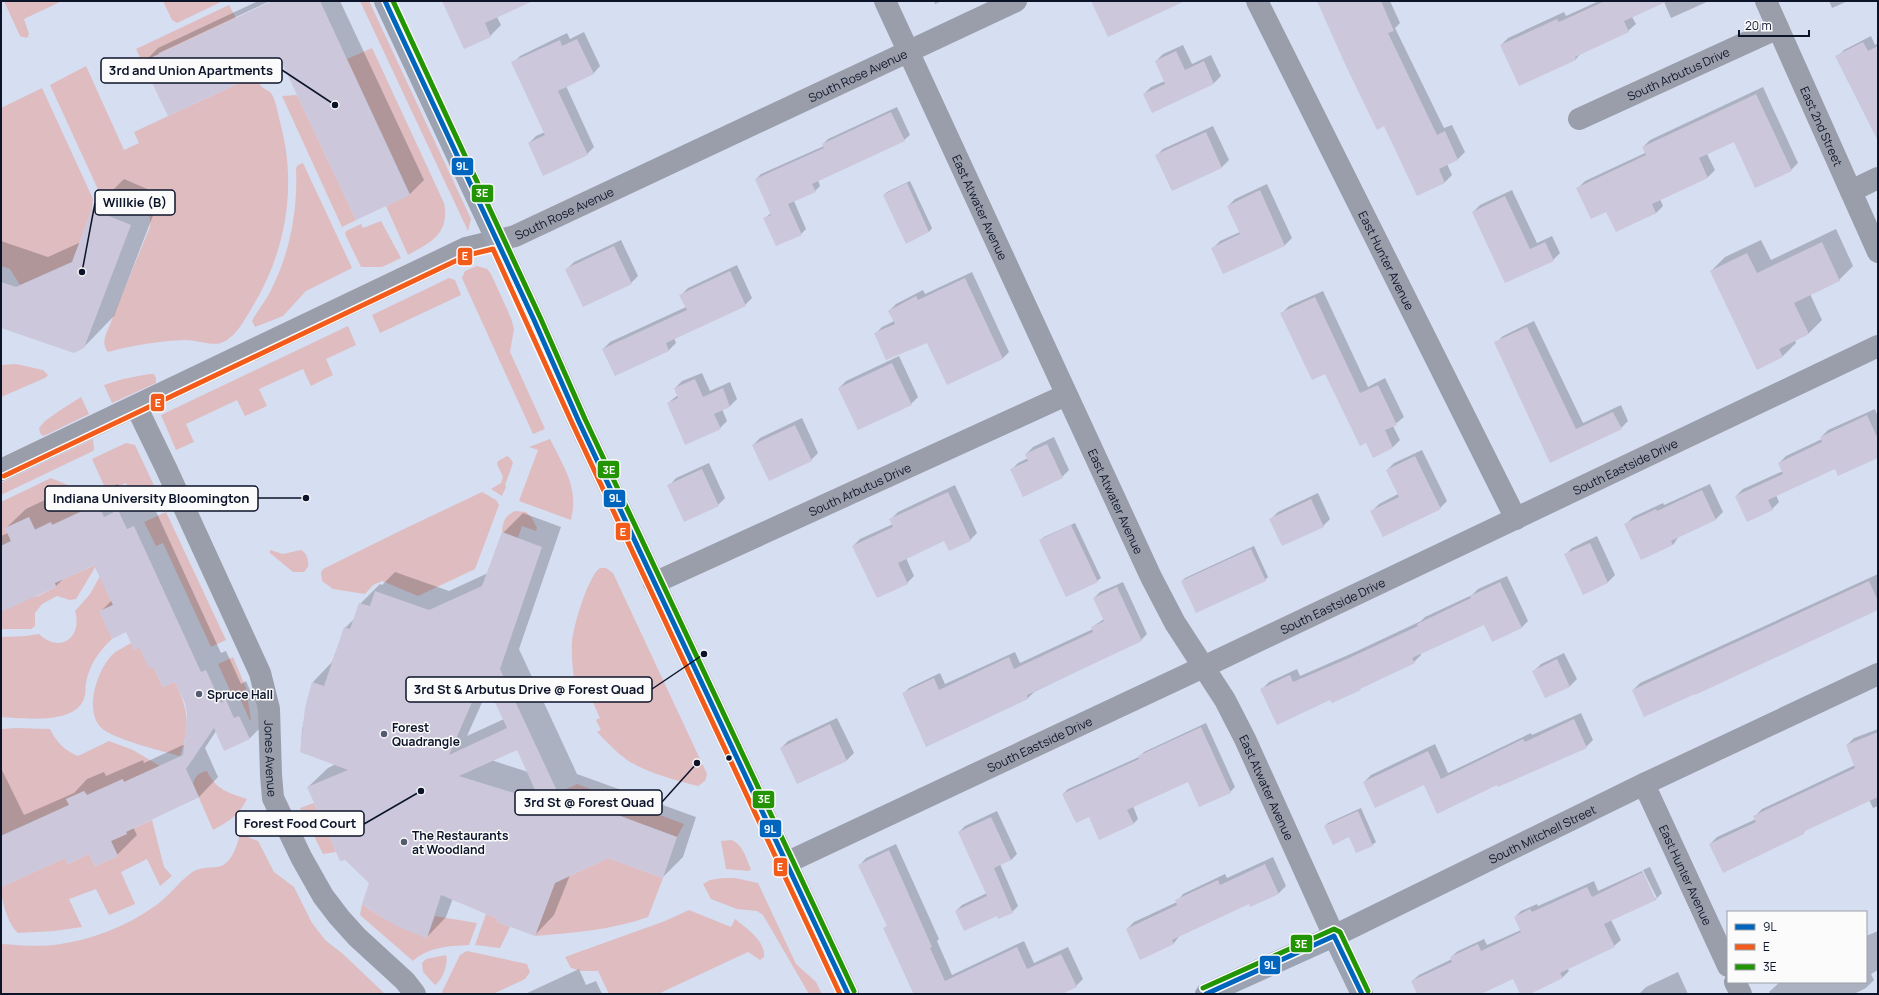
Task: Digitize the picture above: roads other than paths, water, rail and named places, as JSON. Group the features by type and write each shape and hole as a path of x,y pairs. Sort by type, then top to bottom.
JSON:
{"main road":[{"path":"385,1 654,583 848,994"},
{"name":"South Mitchell Street","path":"1206,994 1334,936"},
{"name":"East Atwater Avenue","path":"1334,936 1362,994"}],"street":[{"name":"East Atwater Avenue","path":"885,1 1151,577 1175,623 1204,667 1245,739 1334,936"},
{"name":"South Rose Avenue","path":"1,470 466,248 515,236 1016,1"},
{"name":"East Hunter Avenue","path":"1257,1 1516,519"},
{"name":"East 2nd Street","path":"1766,1 1878,252"},
{"name":"South Arbutus Drive","path":"1579,119 1778,28"},
{"path":"1851,191 1878,178"},
{"name":"South Eastside Drive","path":"786,863 1204,667 1878,346"},
{"name":"South Arbutus Drive","path":"654,583 1066,395"},
{"name":"Jones Avenue","path":"136,406 170,474 260,673 269,709 273,798 301,856 323,896 357,937 405,981 415,994"},
{"name":"South Mitchell Street","path":"1334,936 1644,784 1878,674"},
{"name":"East Hunter Avenue","path":"1644,784 1727,964"},
{"path":"1736,983 1741,994"}],"place":[{"name":"3rd and Union Apartments","path":"335,105"},
{"name":"Willkie (B)","path":"82,272"},
{"name":"Indiana University Bloomington","path":"306,498"},
{"name":"3rd St & Arbutus Drive @ Forest Quad","path":"704,654"},
{"name":"Spruce Hall","path":"199,694"},
{"name":"Forest Quadrangle","path":"384,734"},
{"name":"3rd St @ Forest Quad","path":"697,763"},
{"name":"Forest Food Court","path":"421,791"},
{"name":"The Restaurants at Woodland","path":"404,842"}]}
